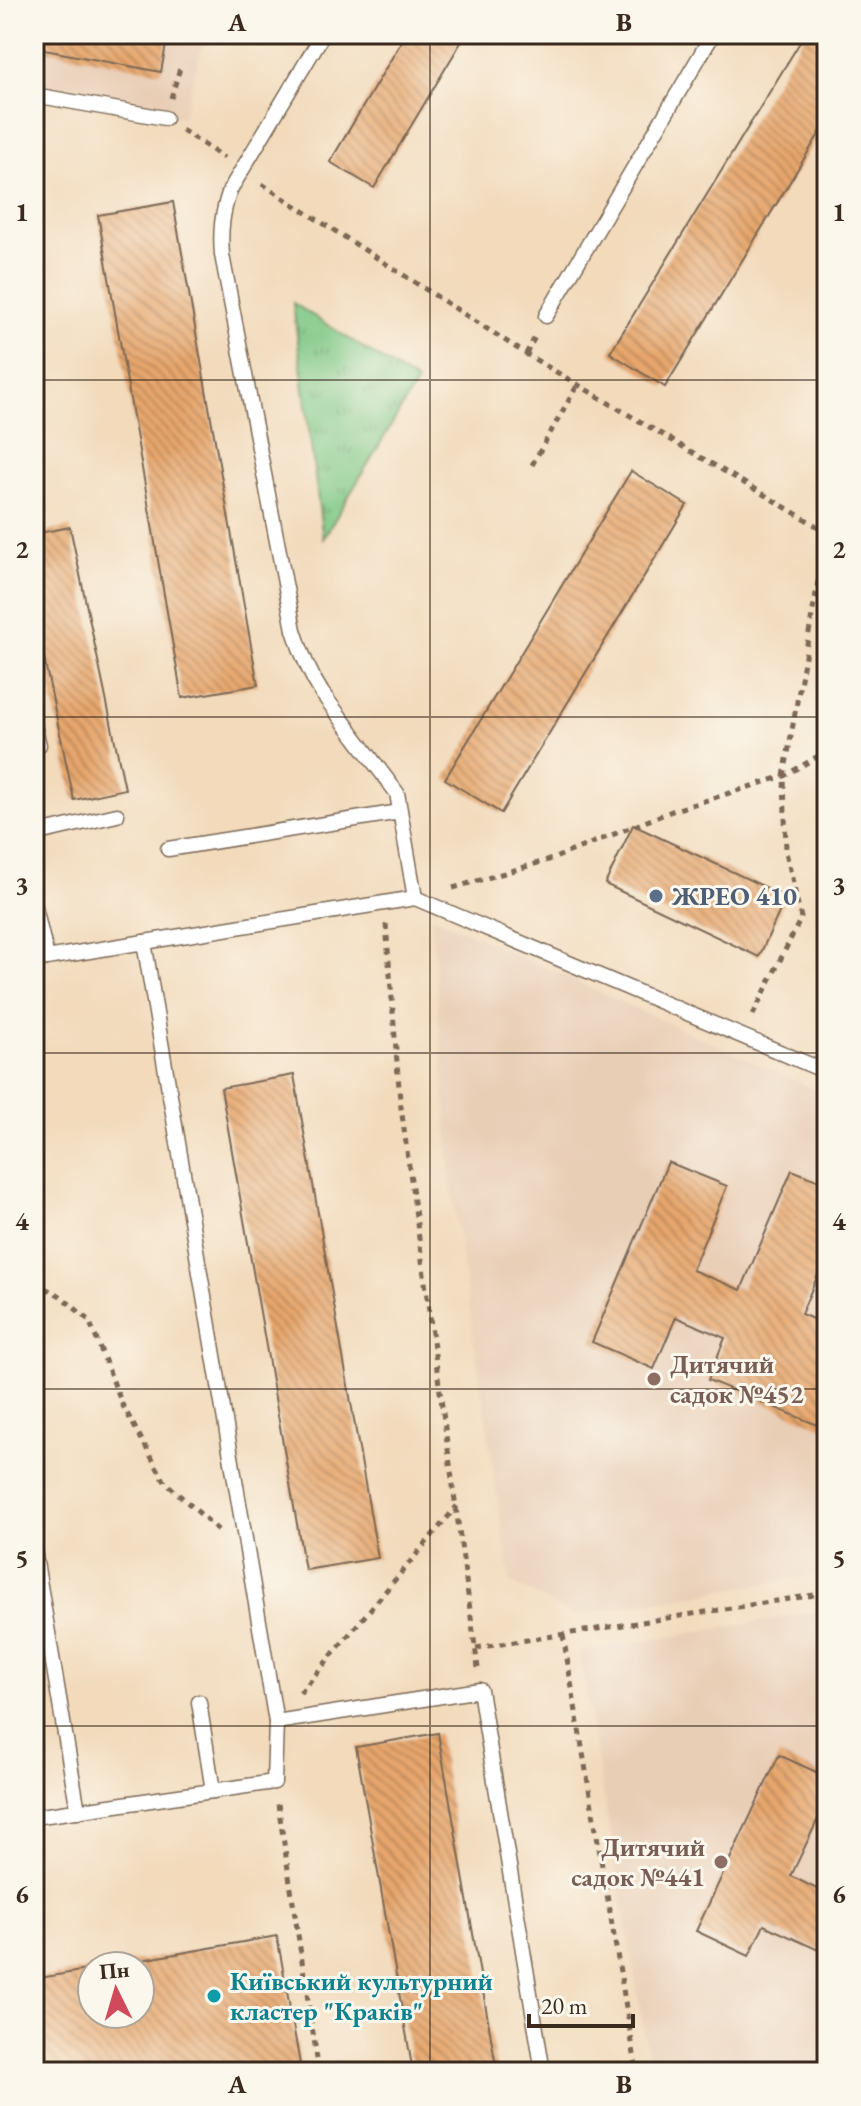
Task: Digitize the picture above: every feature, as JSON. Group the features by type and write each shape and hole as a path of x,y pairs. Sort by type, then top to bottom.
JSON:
{"lane":[{"path":"323,34 230,190 220,231 222,255 300,651 311,676 397,793 415,898"},
{"path":"546,316 713,34"},
{"path":"34,95 165,118"},
{"path":"34,725 39,745"},
{"path":"168,849 400,812"},
{"path":"34,834 117,815"},
{"path":"34,903 40,959 415,898 827,1072"},
{"path":"34,1817 274,1782 276,1722 144,942"},
{"path":"34,1550 78,1811"},
{"path":"276,1722 480,1690 543,2072"},
{"path":"199,1702 213,1791"}],"path":[{"path":"180,68 165,118 526,354 827,531 784,776 786,852 801,918 742,1036"},
{"path":"532,465 578,384"},
{"path":"415,898 552,859 672,811 784,776 827,751"},
{"path":"384,903 400,1100 476,1648 827,1593"},
{"path":"34,1283 59,1295 89,1320 122,1404 165,1482 248,1557"},
{"path":"276,1722 457,1506"},
{"path":"563,1635 637,2072"},
{"path":"274,1782 319,2072"}],"shaded area":[{"path":"34,34 205,34 183,117 34,91"},
{"name":"Дитячий садок №452","path":"431,916 827,1095 827,1573 573,1615 510,1582 451,1184"},
{"name":"Дитячий садок №441","path":"827,1610 827,2072 651,2072 579,1652"}],"green space":[{"path":"293,303 417,382 323,539"}],"building":[{"path":"34,34 168,34 161,72 34,48"},
{"path":"406,34 466,34 374,188 330,162"},
{"path":"805,34 827,34 827,121 665,387 610,353"},
{"path":"173,202 258,685 182,698 98,215"},
{"path":"631,471 687,505 501,813 445,779"},
{"path":"70,527 125,789 74,800 34,611 34,534"},
{"path":"633,825 786,897 759,957 605,884"},
{"path":"294,1075 378,1558 305,1570 221,1088"},
{"path":"668,1162 727,1186 692,1270 741,1290 792,1170 827,1184 827,1254 801,1314 827,1325 827,1429 708,1380 725,1338 676,1317 654,1369 592,1342"},
{"path":"438,1733 497,2072 413,2072 356,1747"},
{"path":"779,1755 827,1777 827,1800 791,1876 827,1894 827,1954 764,1925 749,1956 696,1931"},
{"name":"Київський культурний кластер \"Краків\"","path":"277,1936 300,2064 253,2072 34,2072 34,1979 76,1972 76,2030 156,2030 156,1957"}],"place":[{"name":"ЖРЕО 410","path":"656,896"},
{"name":"Дитячий садок №452","path":"654,1379"},
{"name":"Дитячий садок №441","path":"721,1862"},
{"name":"Київський культурний кластер \"Краків\"","path":"214,1996"}]}
